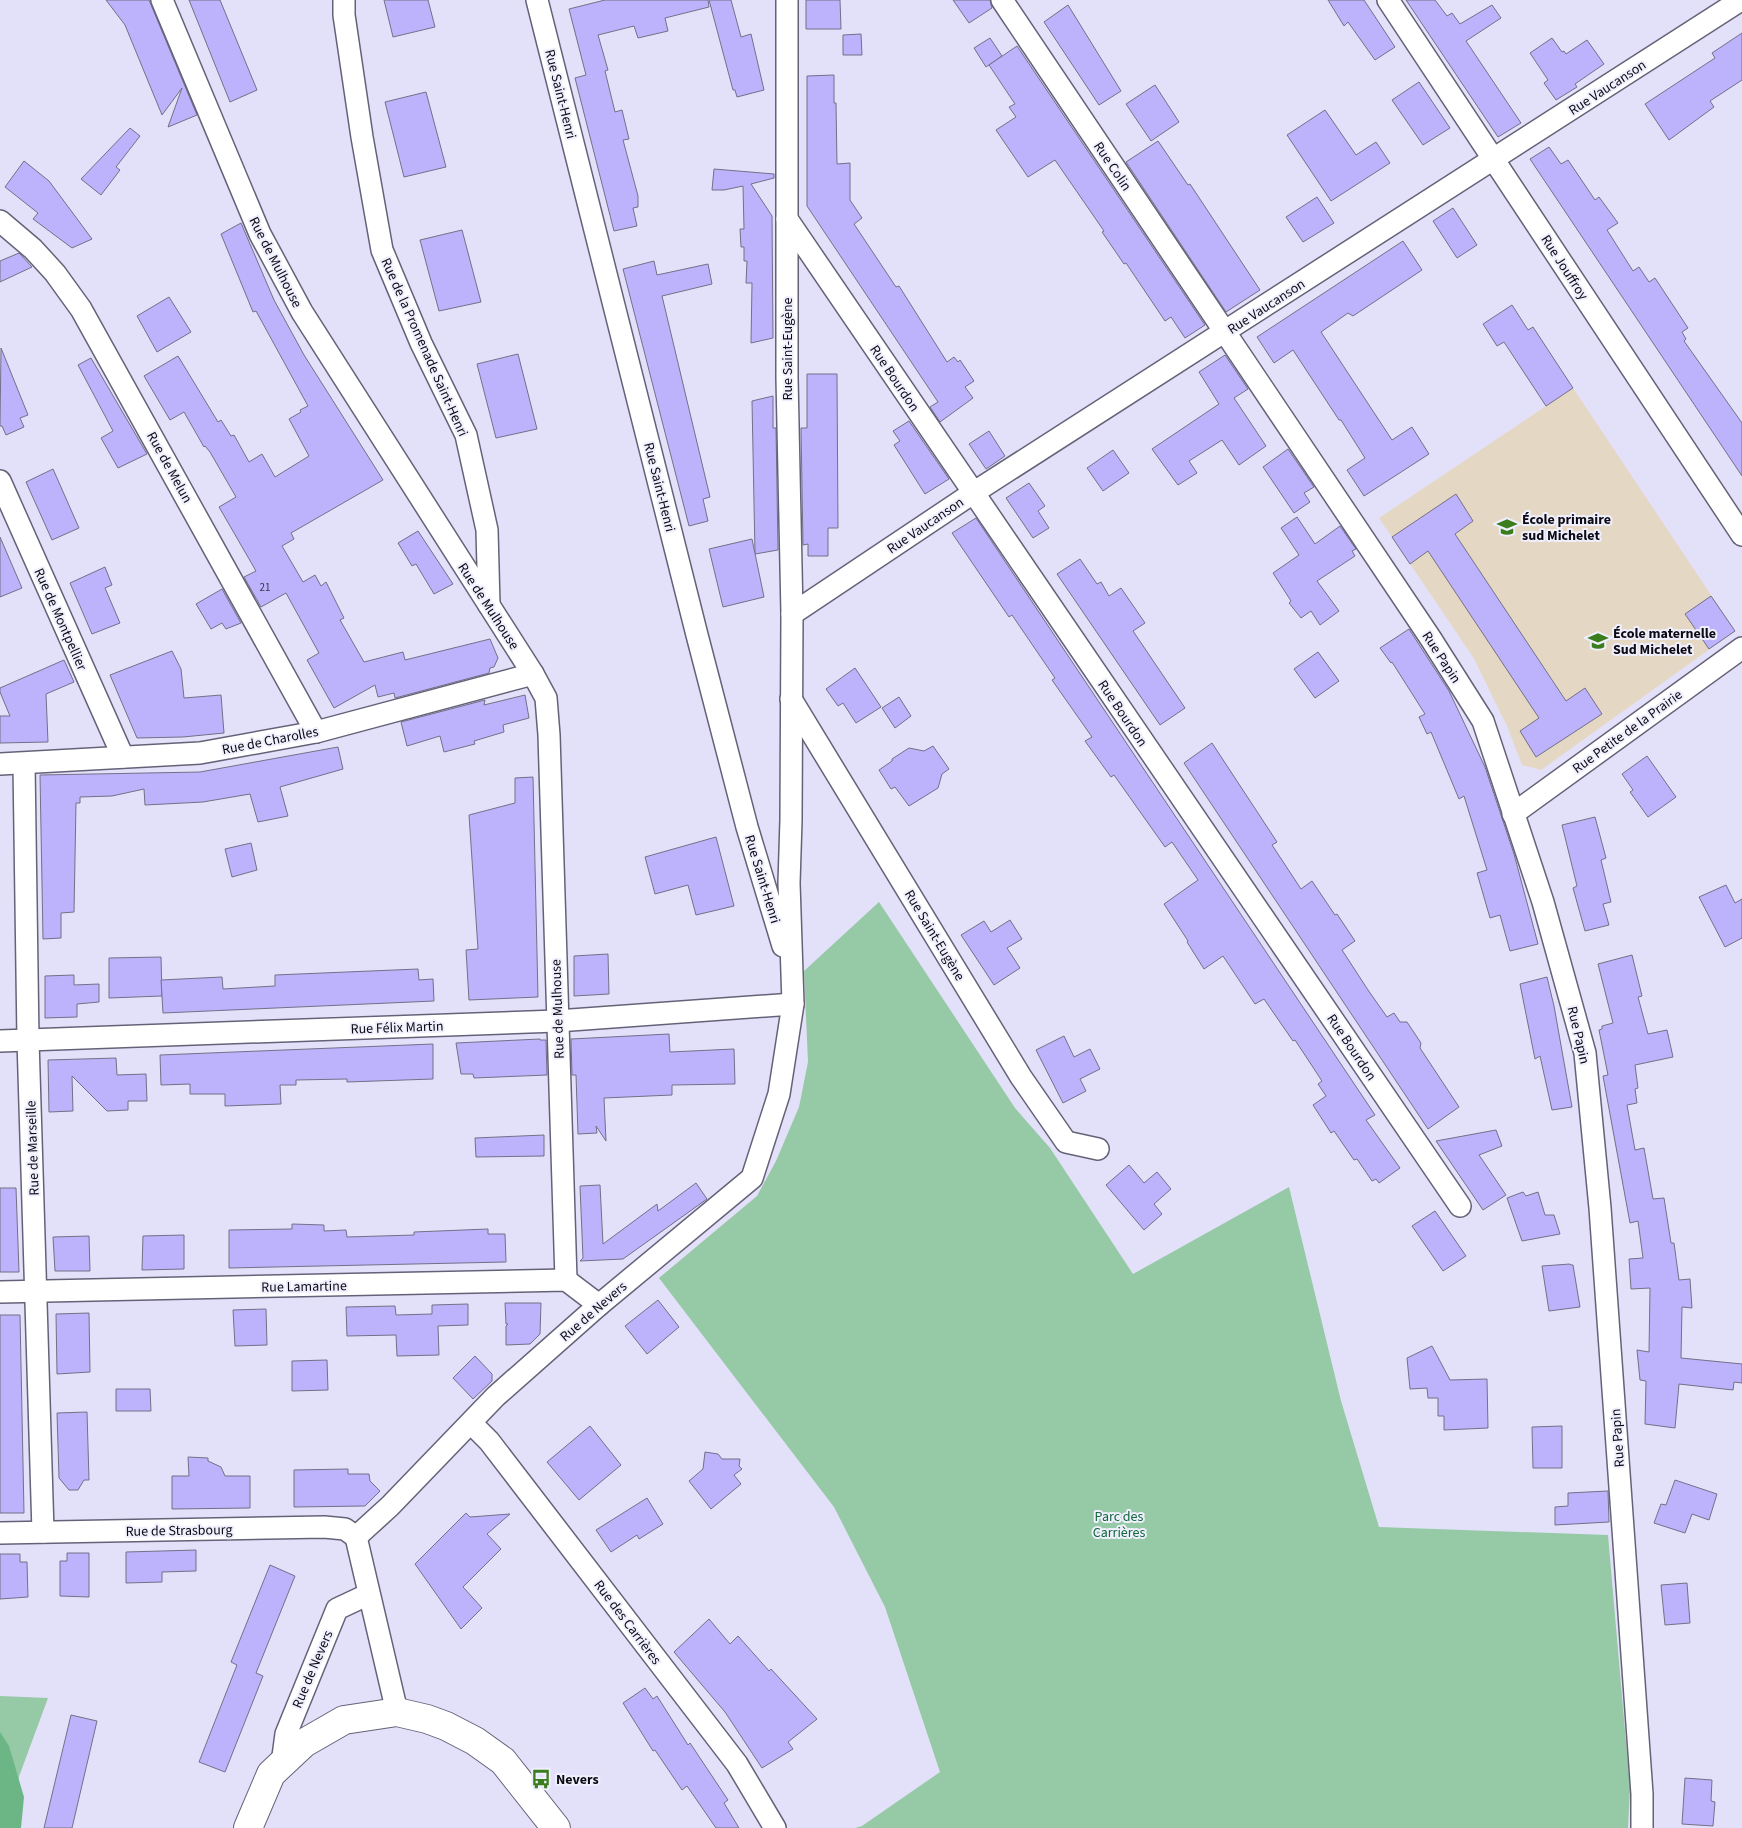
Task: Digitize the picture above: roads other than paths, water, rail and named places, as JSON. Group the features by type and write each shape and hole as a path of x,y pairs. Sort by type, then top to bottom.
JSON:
{"main road":[{"path":"276,1769 304,1743 344,1720 397,1712 427,1719 446,1726 482,1746 503,1761 556,1828"},
{"name":"Rue de Nevers","path":"248,1828 276,1769"}],"street":[{"name":"Rue de Mulhouse","path":"162,0 260,234 302,312 533,674 546,698 549,735 566,1280"},
{"name":"Rue de la Promenade Saint-Henri","path":"344,0 344,15 362,137 382,250 421,343 466,435 487,530 488,605"},
{"name":"Rue Saint-Henri","path":"537,0 747,828 791,972"},
{"name":"Rue Saint-Eugène","path":"788,0 787,378 792,614 790,698 791,820 788,883 793,1004"},
{"name":"Rue Colin","path":"1002,0 1224,332"},
{"name":"Rue Jouffroy","path":"1388,0 1742,535"},
{"name":"Rue Vaucanson","path":"792,614 973,493 1741,0"},
{"name":"Rue Bourdon","path":"787,219 1460,1206"},
{"name":"Rue de Melun","path":"0,221 39,255 81,308 316,732"},
{"name":"Rue Papin","path":"1224,332 1425,630 1483,721 1543,902 1585,1053 1600,1208 1642,1794 1642,1828"},
{"name":"Rue de Montpellier","path":"0,481 123,758"},
{"name":"Rue Petite de la Prairie","path":"1513,814 1742,648"},
{"name":"Rue de Charolles","path":"0,764 200,753 316,732 533,674"},
{"name":"Rue Saint-Eugène","path":"790,698 1020,1077 1066,1142 1098,1149"},
{"name":"Rue de Marseille","path":"24,764 28,1040 43,1532"},
{"name":"Rue Félix Martin","path":"0,1041 557,1021 793,1004"},
{"name":"Rue de Nevers","path":"356,1537 390,1506 496,1396 599,1305 752,1178 779,1094 793,1004"},
{"path":"566,1280 599,1305"},
{"name":"Rue Lamartine","path":"0,1292 566,1280"},
{"name":"Rue des Carrières","path":"471,1423 489,1441 737,1764 775,1828"},
{"name":"Rue de Strasbourg","path":"0,1533 324,1527 345,1529 356,1537"},
{"path":"356,1537 397,1712"},
{"name":"Rue de Nevers","path":"276,1769 286,1734 337,1609 369,1594"}],"place":[{"name":"École primaire sud Michelet","path":"1507,527"},
{"name":"École maternelle Sud Michelet","path":"1598,641"},
{"name":"Nevers","path":"541,1779"}],"park label":[{"name":"Parc des Carrières","path":"1119,1524"}]}
